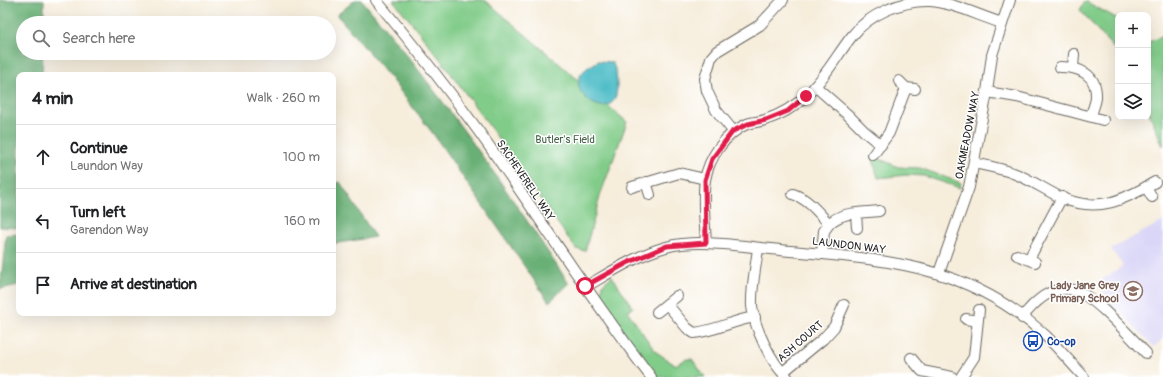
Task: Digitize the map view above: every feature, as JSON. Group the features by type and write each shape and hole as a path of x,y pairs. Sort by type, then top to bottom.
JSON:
{"street":[{"name":"SACHEVERELL WAY","path":"376,0 473,124 585,286 651,377"},
{"path":"733,131 716,110 707,90 705,79 711,58 717,51 760,25 783,0"},
{"name":"OAKMEADOW WAY","path":"940,273 969,187 987,92 992,55 1010,0"},
{"path":"706,243 705,180 712,159 733,131 748,124 766,120 788,111 815,86 853,34 865,23 876,15 905,3 929,1 944,4 1002,23"},
{"path":"1073,67 1074,54"},
{"path":"1060,67 1073,67 1086,74 1095,86 1096,97 1091,116"},
{"path":"815,86 881,145"},
{"path":"873,156 889,133 907,86"},
{"path":"987,92 1018,97 1103,120"},
{"path":"974,163 1012,173 1062,197 1081,204 1110,203 1122,200 1155,182"},
{"path":"632,187 679,173 705,180"},
{"path":"646,182 650,195"},
{"path":"1146,187 1152,197"},
{"path":"793,194 801,197 811,204 830,224"},
{"path":"1017,255 1032,260 1062,197"},
{"path":"822,254 824,231 836,217 879,211"},
{"path":"856,214 857,228"},
{"name":"LAUNDON WAY","path":"585,286 627,263 667,246 706,243 900,263 940,273 966,283 992,297 1046,337 1084,377"},
{"path":"758,248 752,306 762,339 773,359 785,375"},
{"path":"1022,318 1032,305 1049,294 1064,289 1075,290 1085,295 1107,314 1146,353"},
{"path":"657,312 677,296"},
{"path":"667,304 687,328 694,333 711,330 739,319 755,317"},
{"name":"ASH COURT","path":"785,375 823,339 837,330 844,305"},
{"path":"961,377 974,357 979,310"},
{"path":"966,319 977,321"},
{"path":"911,358 919,374 952,377"}],"shaded area":[{"name":"Lady Jane Grey Primary School","path":"1163,221 1163,338 1154,347 1108,299 1099,282 1123,266 1111,249"}],"green space":[{"path":"0,0 44,0 44,16 16,16 16,60 43,60 42,72 16,72 16,228 0,227"},
{"path":"355,0 362,0 444,104 520,211 569,284 549,302 434,135 391,79 337,15"},
{"name":"Butler's Field","path":"393,0 485,0 627,122 601,193 585,251 576,249 464,91"},
{"path":"1085,1 1115,17 1115,50 1080,10"},
{"path":"1163,36 1163,146 1151,117 1151,41"},
{"path":"876,157 898,167 920,168 961,183 960,188 924,176 906,175 878,178 873,160"},
{"path":"340,182 375,237 336,244 336,183"},
{"path":"16,234 16,286 0,289 6,235"},
{"path":"612,276 633,308 628,312 655,351 675,365 687,359 692,359 705,377 657,377 600,299 603,284"}],"water":[{"path":"598,61 612,62 615,70 617,86 615,98 609,105 602,106 594,104 586,98 581,91 579,83 581,74"}],"place":[{"name":"Lady Jane Grey Primary School","path":"1133,291"},
{"name":"Co-op","path":"1033,341"}],"route":[{"path":"585,286 627,263 667,246 706,243 705,180 712,159 724,141 733,131 748,124 766,120 788,111 806,96"}]}
